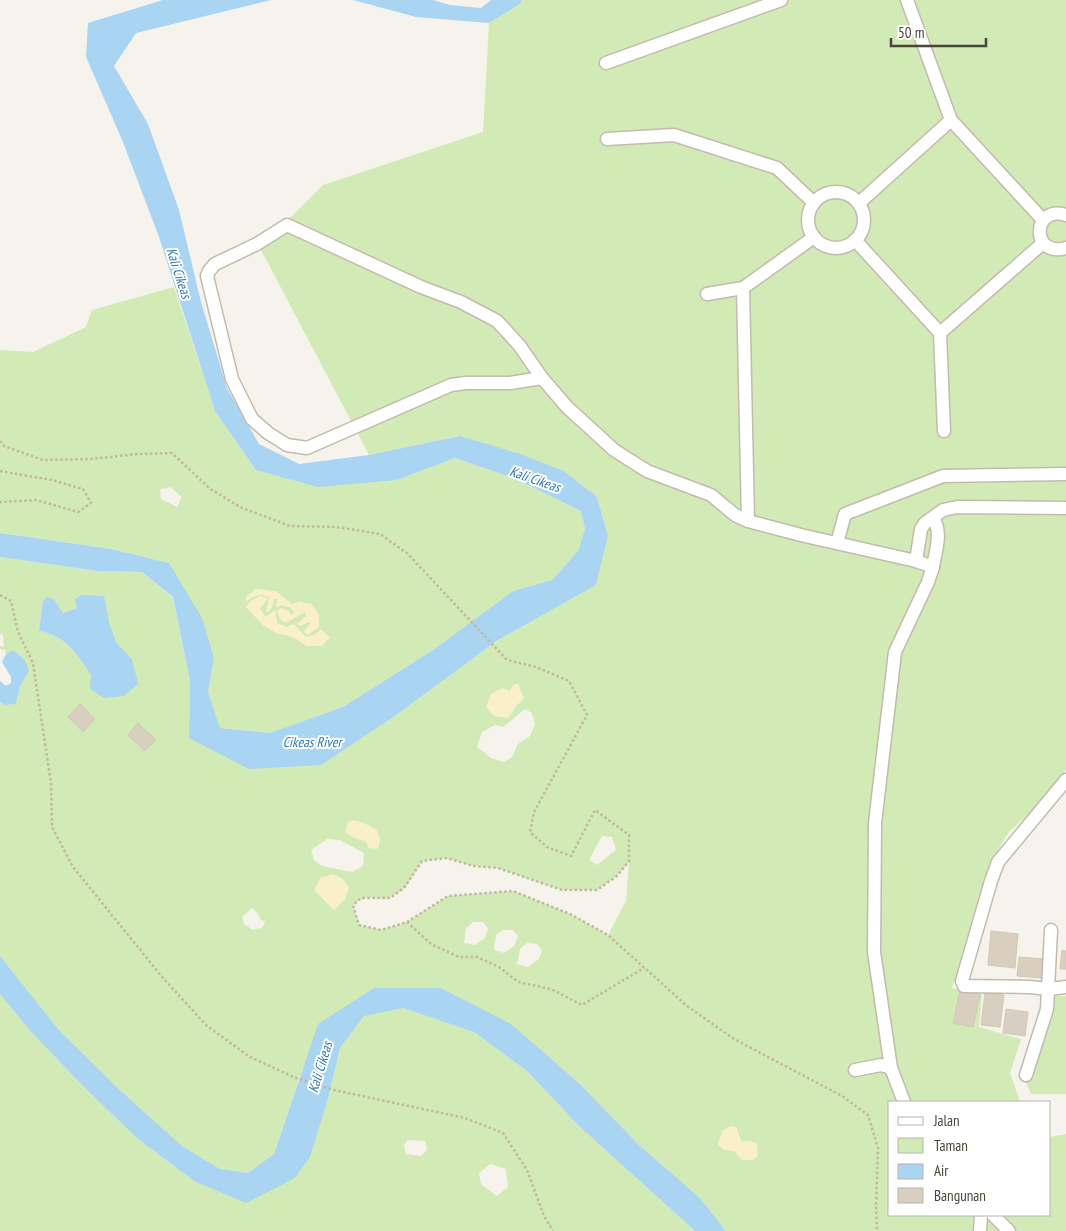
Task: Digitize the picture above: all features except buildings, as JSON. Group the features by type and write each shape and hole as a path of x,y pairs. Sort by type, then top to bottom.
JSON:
{"street":[{"path":"606,63 781,0"},
{"path":"907,0 950,120 1043,220"},
{"path":"859,202 950,120"},
{"path":"607,139 674,135 777,168 814,203"},
{"path":"831,192 842,192 851,196 859,202 864,212 862,232 848,246 839,248 821,243 814,237 808,220 814,203 822,196 831,192"},
{"path":"1066,214 1057,212 1049,214 1039,228 1039,236 1043,243 1050,248 1058,250 1066,248"},
{"path":"542,378 510,383 451,385 308,448 287,445 268,433 252,418 232,379 207,276 215,264 257,244 287,225 421,286 461,302 497,321 519,345 542,378 567,407 614,450 648,472 711,494 735,516 748,521 916,561 933,567"},
{"path":"707,294 743,288 814,237"},
{"path":"855,240 940,332 944,430"},
{"path":"940,332 1043,243"},
{"path":"743,288 748,521"},
{"path":"837,543 845,514 943,476 1066,474"},
{"path":"916,561 921,528 943,510 957,507 1066,508"},
{"path":"904,1101 891,1068 874,952 875,823 895,652 928,582 933,567 938,534 937,524 933,519"},
{"path":"1066,780 998,862 962,981 964,986 1049,989 1066,987"},
{"path":"1026,1075 1047,1009 1051,930"},
{"path":"855,1070 881,1065 891,1068"},
{"path":"980,1231 982,1216"},
{"path":"994,1216 1009,1231"}],"path":[{"path":"0,441 4,446 43,460 91,459 172,452 209,488 240,507 290,526 337,527 380,534 408,554 507,660 536,667 569,681 587,715 534,812 530,832 547,847 571,856 595,810 629,834 629,861 617,876 597,890 562,890 498,868 473,866 446,858 422,861 404,888 390,898 361,898 352,905 359,925 381,930 407,922 448,896 513,891 570,914 608,935 687,1006 734,1040 842,1096 868,1114 878,1148 877,1231"},
{"path":"0,471 52,480 83,489 91,503 78,512 36,500 0,502"},
{"path":"0,595 10,601 18,632 33,663 51,783 52,827 73,867 163,978 207,1026 250,1057 296,1078 334,1090 465,1118 503,1133 527,1170 544,1216 553,1231"},
{"path":"407,922 438,948 459,957 477,957 499,967 518,982 551,989 582,1005 644,968"}],"green space":[{"path":"522,0 1066,0 1066,770 1035,808 1009,832 992,859 967,946 952,988 982,994 979,1027 1021,1039 1010,1073 1020,1101 888,1101 888,1216 1051,1216 1051,1137 1066,1134 1066,1231 726,1231 700,1198 638,1144 580,1084 511,1025 441,988 374,988 302,1070 274,1154 248,1173 220,1169 182,1146 121,1091 59,1030 0,956 0,702 5,705 16,704 20,686 29,671 13,650 6,654 5,650 0,649 0,646 4,647 3,635 0,634 0,557 98,571 142,572 173,598 190,681 189,738 320,765 392,718 498,640 596,585 608,536 597,497 564,471 460,436 369,455 260,248 323,185 483,132 489,23 520,4","holes":["46,597 54,599 63,613 77,608 109,622 116,642 132,659 91,675 70,647 56,637 39,631 43,601","502,688 524,698 508,718","80,705 95,719 83,732 68,717","525,709 532,713 535,724 530,736 518,744 512,757 504,762 491,758 477,747 482,732 495,725 503,727","138,724 156,740 145,751 128,735","602,836 612,837 616,850 597,865 589,860","327,839 340,840 364,853 363,866 352,872 322,866 314,860 311,850","447,858 473,866 498,868 562,890 597,890 617,876 629,862 626,901 608,935 570,914 513,891 448,896 407,922 381,930 359,925 353,905 364,899 391,897 401,891 422,861","252,908 261,920 265,921 263,927 253,930 244,924 242,917","473,922 483,922 488,928 485,938 475,945 464,943 466,928","503,930 513,930 518,936 515,945 504,953 494,950 496,935","527,943 537,944 542,950 539,959 528,967 517,964 520,949","736,1127 741,1141 742,1160 734,1151 723,1149 718,1144"]},
{"path":"174,287 215,411 256,470 397,480 455,458 514,478 581,511 585,529 578,551 552,580 513,591 436,648 343,707 270,733 220,728 208,692 214,658 169,563 111,549 0,533 0,350 33,352 86,327 92,310","holes":["170,487 182,497 177,507 161,499 160,489","275,591 292,604 301,602 319,627 311,624 305,612 280,619 295,613 291,608 282,605 277,599 274,599 271,609 266,613 270,597 258,595","267,598 259,609 266,617 275,610 277,623 306,637 314,635 321,630 329,637 307,646 293,637 277,633 263,625 246,607"]},
{"path":"0,994 33,1034 86,1089 138,1139 194,1181 295,1178 310,1157 328,1099 340,1048 364,1015 403,1008 474,1032 527,1071 580,1127 695,1231 0,1231","holes":["407,1140 425,1141 427,1150 421,1156 406,1154 404,1146","490,1164 506,1169 508,1187 497,1196 481,1184 479,1173"]},
{"path":"1046,996 1066,996 1066,1094 1031,1094 1021,1071"}],"sand":[{"path":"256,589 275,591 292,604 301,602 311,604 319,614 319,627 308,635 303,632 310,624 309,622 301,626 297,624 306,616 305,612 286,623 280,619 277,611 281,608 289,611 291,615 295,613 291,607 282,605 276,608 277,599 274,599 271,609 266,613 269,597 260,595 247,601 245,600"},
{"path":"260,596 268,598 260,609 266,617 275,610 277,623 286,627 294,624 306,637 314,635 321,630 330,637 322,646 307,646 293,637 277,633 263,625 246,607 250,601"},
{"path":"518,683 524,698 508,718 494,716 486,707 491,694 502,688 510,691 512,686"},
{"path":"354,820 377,830 380,839 378,849 369,848 365,841 354,838 345,832 348,822"},
{"path":"333,874 343,879 349,888 344,901 334,910 314,890 320,878"},
{"path":"730,1126 736,1127 741,1141 750,1141 757,1144 758,1155 753,1160 742,1160 734,1151 723,1149 718,1144 722,1131"}],"water":[{"name":"Cikeas River","path":"163,0 271,0 136,33 114,66 148,124 179,210 201,302 227,388 259,444 299,464 369,455 460,436 520,454 564,471 597,497 608,536 596,585 498,640 392,718 321,765 249,769 189,738 190,681 173,597 142,572 98,571 0,557 0,533 111,549 169,563 202,618 214,658 208,692 220,728 270,733 343,707 436,648 513,591 552,580 578,551 585,529 581,511 514,478 455,458 397,480 318,487 256,470 215,411 159,237 123,142 86,57 88,23"},
{"path":"353,0 433,0 450,5 481,8 491,0 522,0 520,4 489,23 416,17"},
{"path":"82,595 104,596 109,622 116,642 132,659 138,684 124,696 104,698 90,689 91,675 76,653 57,637 39,631 43,601 46,597 54,599 63,613 77,608 75,599"},
{"path":"13,650 25,660 29,671 20,686 16,704 5,705 0,702 0,681 6,686 11,683 11,677 2,662 6,654"},
{"name":"Kali Cikeas","path":"0,956 59,1030 121,1091 182,1146 220,1169 248,1173 274,1154 318,1024 374,988 441,988 511,1024 580,1084 638,1144 700,1198 726,1231 695,1231 580,1127 527,1071 474,1032 403,1008 364,1016 340,1048 328,1099 310,1157 295,1178 246,1203 194,1181 138,1139 86,1089 33,1034 0,994"}]}
